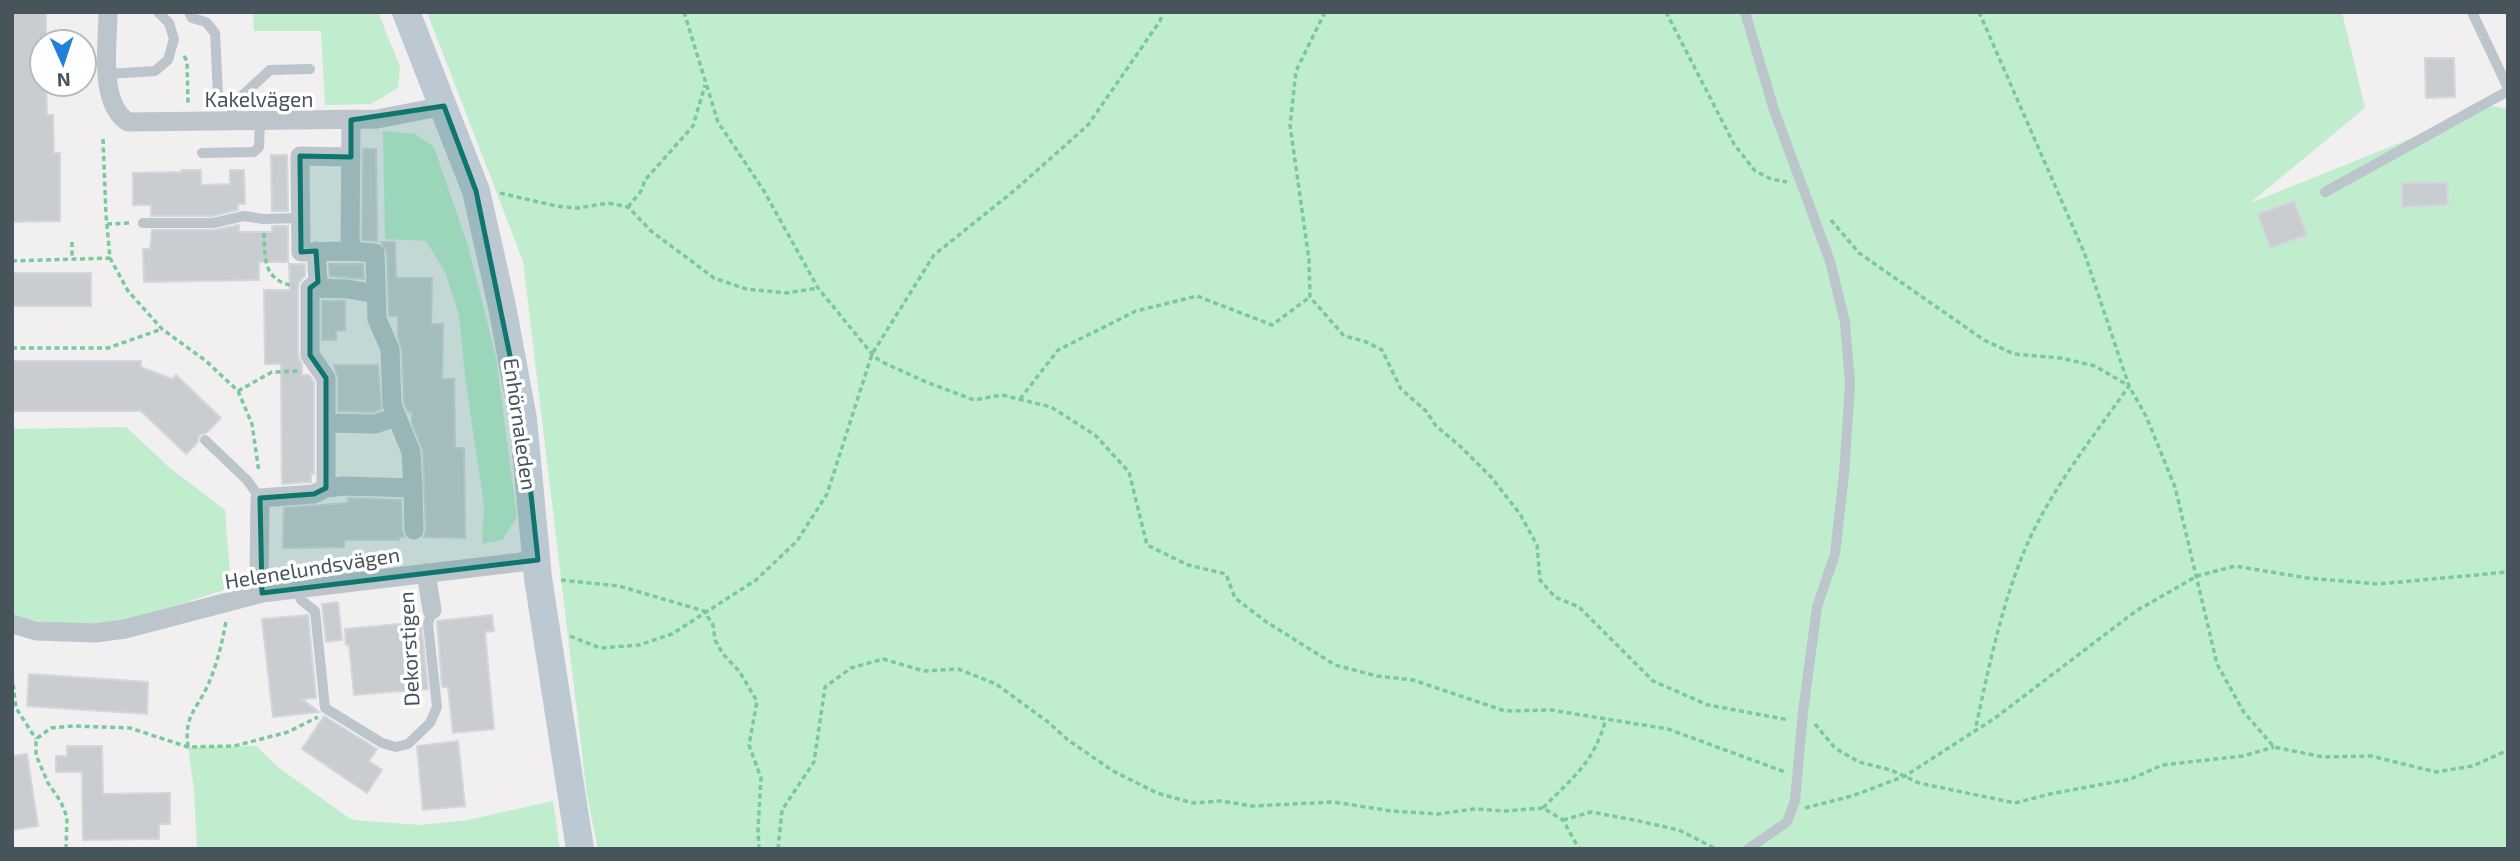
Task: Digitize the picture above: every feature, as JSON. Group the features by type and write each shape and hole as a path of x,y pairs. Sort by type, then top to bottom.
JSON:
{"street":[{"name":"Kakelvägen","path":"108,12 108,90 113,107 128,122 188,121 232,113 260,121 377,119 444,106"},
{"name":"Enhörnaleden","path":"406,12 476,191 502,306 523,419 545,627 580,849"},
{"path":"349,251 351,120"},
{"path":"351,157 300,156 301,252 375,253 377,319 390,349 392,405 411,452 414,530"},
{"path":"316,251 317,282 310,288 310,355 326,378 326,488"},
{"path":"310,288 348,289 375,294"},
{"path":"326,423 375,424 396,417"},
{"path":"262,593 259,576 260,498 314,494 326,488 344,486 413,488"},
{"name":"Helenelundsvägen","path":"12,624 36,631 95,633 125,629 262,593 426,573 538,569"},
{"name":"Dekorstigen","path":"426,573 432,610"}],"lane":[{"path":"108,74 155,71 168,60 174,39 169,23 158,12"},
{"path":"189,12 192,18 206,22 215,33 218,94 232,113 270,70 310,69"},
{"path":"1745,12 1774,110 1830,261 1845,322 1850,384 1835,554 1817,607 1805,691 1795,801 1787,822 1748,849"},
{"path":"2325,192 2508,89 2472,12"},
{"path":"202,153 254,152 259,147 260,121"},
{"path":"144,223 213,222 244,216 263,219 301,218"},
{"path":"205,440 247,480 260,498"},
{"path":"297,589 301,600 315,611 325,708"},
{"name":"Dekorstigen","path":"325,708 382,743 396,747 408,744 430,723 438,707 428,624 432,610"}],"path":[{"path":"684,12 718,122 764,191 818,288 872,354 880,361 913,376 974,400 1002,395 1051,407 1095,435 1129,472 1147,545 1188,565 1226,574 1235,598 1265,621 1335,665 1377,676 1413,680 1505,711 1551,710 1668,729 1797,777"},
{"path":"545,627 600,648 639,645 672,634 756,580 797,541 827,494 872,354 934,255 1015,190 1088,125 1160,21 1163,12"},
{"path":"1325,12 1296,71 1290,125 1310,260 1310,297 1344,336 1382,350 1401,389 1426,411 1436,426 1460,446 1506,495 1520,513 1536,545 1540,580 1555,597 1579,607 1653,681 1708,705 1787,718 1801,731"},
{"path":"1666,12 1734,144 1755,171 1771,179 1802,185"},
{"path":"1979,12 2084,252 2129,386 2146,416 2175,487 2217,664 2243,712 2274,747"},
{"path":"174,39 187,61 188,121"},
{"path":"628,207 641,191 645,180 693,126 706,82"},
{"path":"103,139 110,258 128,291 162,329 206,361 238,391 252,425 258,454 260,498"},
{"path":"476,191 493,191 556,206 578,208 608,203 628,207 651,231 714,278 746,289 787,293 818,288"},
{"path":"1826,214 1858,253 1984,340 2014,354 2095,366 2129,386"},
{"path":"263,219 266,263 271,275 283,284 310,288"},
{"path":"106,225 144,223"},
{"path":"72,242 72,259"},
{"path":"12,261 110,258"},
{"path":"1020,399 1058,350 1136,311 1197,296 1272,325 1310,297"},
{"path":"12,348 108,348 162,329"},
{"path":"238,391 272,372 320,370"},
{"path":"1975,731 1998,629 2024,553 2062,481 2129,386"},
{"path":"1787,822 1806,807 1852,796 1905,776 1975,731 2136,611 2197,576 2235,566 2307,578 2378,584 2508,572"},
{"path":"538,569 619,586 704,611 713,625 715,640 723,654 739,671 758,701 749,745 761,778 759,849"},
{"path":"188,747 186,732 193,708 206,688 221,652 227,615 224,602"},
{"path":"778,849 782,810 814,762 825,687 851,668 883,659 924,671 958,669 996,684 1113,771 1157,793 1193,803 1221,801 1252,806 1334,802 1391,811 1438,814 1474,809 1505,811 1543,808 1563,821 1579,849"},
{"path":"12,676 16,708 36,739 36,755 67,817 66,849"},
{"path":"1805,691 1814,722 1835,748 1859,762 1919,783 2015,803 2131,779 2162,765 2243,756 2274,747 2323,757 2371,756 2436,772 2473,766 2508,750"},
{"path":"36,739 51,728 74,726 130,728 188,747 234,746 288,732 317,718 325,708"},
{"path":"1543,808 1584,768 1599,744 1606,719"},
{"path":"1563,821 1591,812 1679,830 1716,849"}],"highlighted area":[{"path":"444,106 476,191 523,419 538,560 262,593 260,498 314,494 326,488 326,378 310,355 310,288 318,282 316,251 301,252 300,156 351,157 351,120"}],"green space":[{"path":"253,12 378,12 400,67 398,88 371,104 325,105 321,31 254,31"},
{"path":"427,12 2342,12 2365,108 2250,203 2492,106 2508,109 2508,849 598,849 587,795 523,261"},
{"path":"383,131 415,134 434,147 468,246 496,357 517,517 502,540 482,544 484,505 459,315 445,272 426,241 385,239"},
{"path":"126,427 170,468 225,510 231,588 145,615 110,622 63,624 12,615 12,429"},
{"path":"256,746 279,768 352,820 421,825 468,820 553,801 560,849 197,849 194,790 188,747"}],"building":[{"path":"12,12 46,12 46,28 28,28 28,98 46,98 47,115 53,115 54,153 60,153 60,221 12,222"},
{"path":"2425,58 2454,58 2455,97 2426,98"},
{"path":"363,149 376,149 377,241 362,240"},
{"path":"271,155 287,155 288,211 272,211"},
{"path":"201,170 201,185 230,184 230,170 244,170 245,204 238,204 238,210 212,216 151,216 151,205 133,205 133,173"},
{"path":"2447,182 2448,205 2402,207 2402,183"},
{"path":"2294,201 2307,235 2270,248 2258,214"},
{"path":"239,225 239,232 272,232 272,226 288,226 288,262 259,262 259,280 144,282 143,249 150,249 152,230 213,230"},
{"path":"381,242 395,242 396,278 432,278 431,324 443,324 442,379 454,379 455,448 464,448 465,538 424,537 423,451 412,423 412,412 408,412 404,402 398,316 389,316 387,253"},
{"path":"289,264 305,264 305,276 299,282 298,288 298,355 302,375 309,375 314,382 314,474 311,474 311,482 282,484 281,364 265,364 264,290 290,290"},
{"path":"329,264 363,264 364,279 330,276"},
{"path":"12,273 91,273 91,306 12,306"},
{"path":"322,301 345,301 345,330 336,331 336,340 322,340"},
{"path":"12,361 141,361 141,367 172,379 176,375 221,418 206,433 199,435 198,442 186,454 141,411 12,411"},
{"path":"334,365 378,365 381,409 373,412 338,411 338,378"},
{"path":"348,498 401,500 404,537 399,537 399,540 344,540 344,547 283,548 284,508 348,503"},
{"path":"338,602 342,640 326,642 322,604"},
{"path":"308,615 316,698 302,699 319,712 273,717 262,619"},
{"path":"492,615 494,631 485,632 494,729 453,733 448,687 442,687 437,621"},
{"path":"421,622 428,689 354,695 345,629"},
{"path":"29,674 148,682 147,714 27,706"},
{"path":"324,716 377,749 369,761 382,770 367,793 302,749"},
{"path":"458,741 465,806 423,810 417,746"},
{"path":"67,746 102,746 103,794 170,793 170,824 159,824 159,839 83,840 82,772 56,772 56,756 67,756"},
{"path":"27,754 38,826 12,830 12,756"}]}
